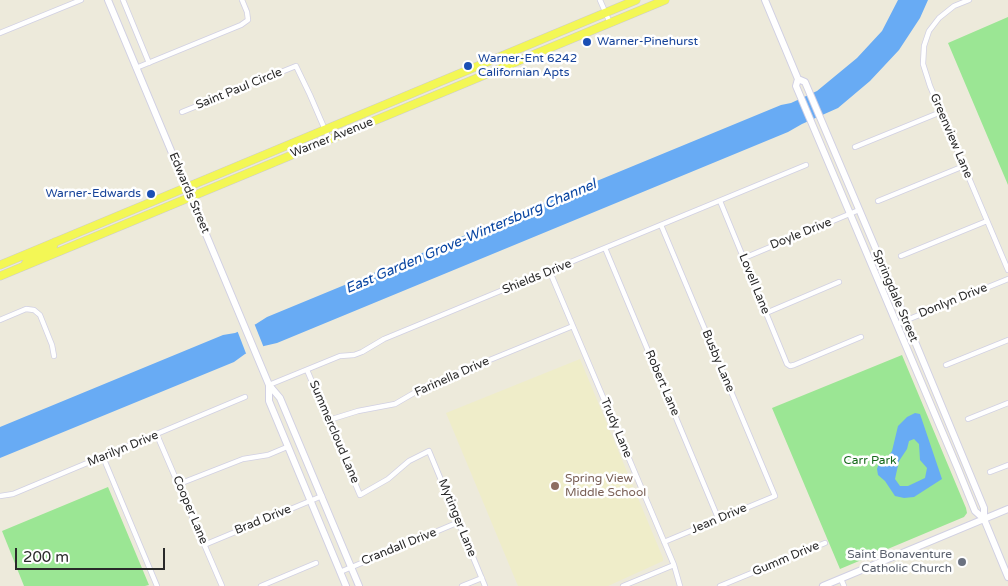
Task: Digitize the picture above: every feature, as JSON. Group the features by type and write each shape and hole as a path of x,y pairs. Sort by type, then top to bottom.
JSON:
{"main road":[{"name":"Edwards Street","path":"108,0 269,386 280,398 359,586"},
{"name":"Warner Avenue","path":"0,265 636,0"},
{"path":"651,6 658,0"},
{"name":"Warner Avenue","path":"0,276 665,0"},
{"name":"Springdale Street","path":"765,0 798,79 796,86 975,511 984,518"},
{"name":"Springdale Street","path":"798,79 805,82 906,320 984,508 984,518 1008,576"},
{"path":"59,252 64,243 83,235 94,226"},
{"path":"24,266 29,258 52,249 55,242"},
{"name":"Edwards Street","path":"269,386 269,401 346,586"},
{"path":"823,586 1008,508"}],"street":[{"path":"0,33 68,3 81,0"},
{"path":"123,0 149,63"},
{"path":"136,68 241,25 248,20 242,0"},
{"path":"600,0 610,23"},
{"name":"Greenview Lane","path":"969,0 954,6 939,18 929,31 924,46 922,64 1008,270"},
{"name":"Saint Paul Circle","path":"182,112 296,66 324,129"},
{"path":"855,147 941,112"},
{"path":"324,129 329,139"},
{"name":"Shields Drive","path":"269,386 340,356 354,355 362,352 384,339 806,165"},
{"path":"878,201 964,166"},
{"name":"Lovell Lane","path":"720,201 787,364 790,366 861,337"},
{"name":"Doyle Drive","path":"744,258 859,210"},
{"path":"901,256 987,221"},
{"name":"Busby Lane","path":"660,225 774,496"},
{"name":"Robert Lane","path":"605,248 718,518"},
{"name":"Trudy Lane","path":"550,272 674,565 680,586"},
{"name":"Donlyn Drive","path":"897,324 1008,279"},
{"path":"766,313 839,282"},
{"path":"0,320 26,309 34,310 40,315 52,345 54,356"},
{"name":"Farinella Drive","path":"330,420 358,411 395,404 426,386 573,326"},
{"path":"946,365 1008,340"},
{"name":"Summercloud Lane","path":"307,370 330,420 360,495 388,480 409,461 429,451"},
{"name":"Marilyn Drive","path":"0,496 13,494 245,397"},
{"path":"968,419 1008,403"},
{"name":"Cooper Lane","path":"157,435 222,586"},
{"path":"179,484 243,459 268,455 288,447"},
{"name":"Mytinger Lane","path":"429,451 485,586"},
{"path":"103,457 157,586"},
{"path":"990,472 1008,465"},
{"name":"Brad Drive","path":"204,544 322,496"},
{"name":"Jean Drive","path":"664,542 774,496"},
{"name":"Crandall Drive","path":"340,572 459,522"},
{"name":"Gumm Drive","path":"720,586 824,542"},
{"path":"261,586 316,563"},
{"path":"623,586 674,565"},
{"path":"462,586 482,578"},
{"path":"841,579 844,586"}],"shaded area":[{"name":"Spring View Middle School","path":"580,359 663,561 608,586 518,586 446,413"}],"green space":[{"path":"1008,17 1008,185 948,43"},
{"name":"Carr Park","path":"902,355 967,513 964,517 840,569 772,408"},
{"path":"108,487 149,585 24,586 2,531"}],"water":[{"name":"East Garden Grove-Wintersburg Channel","path":"898,0 928,0 920,18 899,50 870,81 838,108 788,132 277,343 264,346 245,354 234,362 0,458 0,427 223,335 235,333 267,317 817,91 857,58 882,31"},
{"path":"915,413 920,414 942,479 914,497 904,498 895,496 885,481 878,475 877,469 879,463 886,460 892,451 898,426 907,417","holes":["914,439 919,444 920,460 927,468 925,478 908,486 900,486 895,479 899,461 907,449 909,441"]}],"pier":[{"path":"254,323 264,348 247,356 237,330"}],"place":[{"name":"Warner-Pinehurst","path":"587,42"},
{"name":"Warner-Ent 6242 Californian Apts","path":"468,66"},
{"name":"Warner-Edwards","path":"151,194"},
{"name":"Spring View Middle School","path":"555,486"},
{"name":"Saint Bonaventure Catholic Church","path":"962,562"}]}
